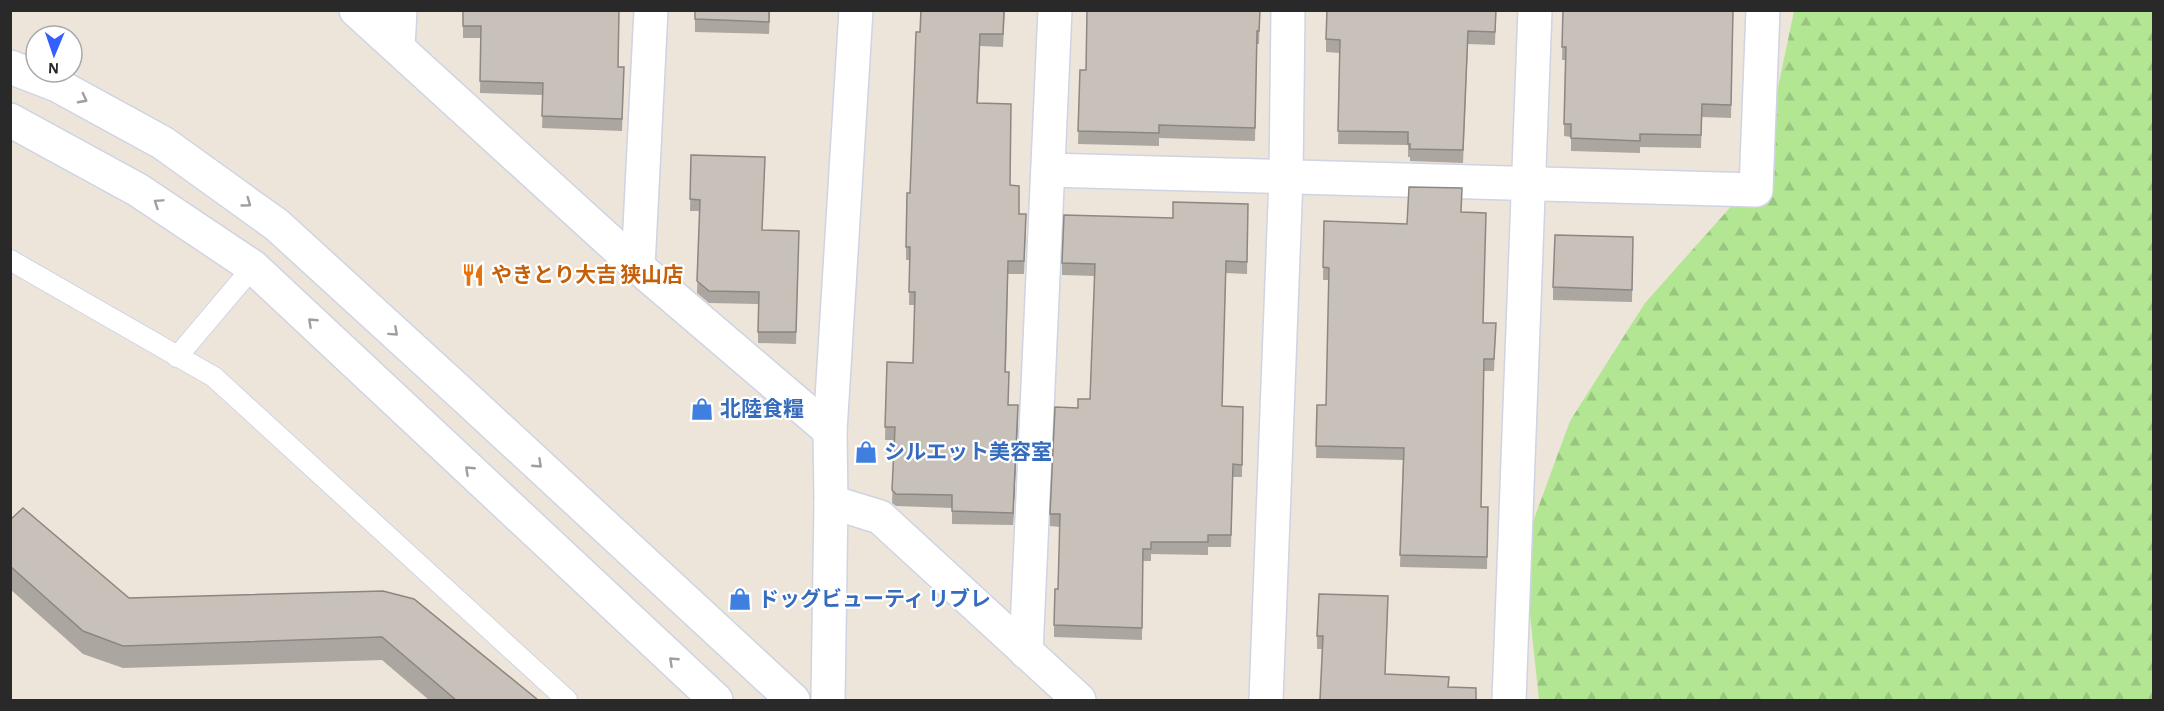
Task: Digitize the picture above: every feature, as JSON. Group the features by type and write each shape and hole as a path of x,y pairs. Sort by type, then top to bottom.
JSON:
{"street":[{"path":"356,10 638,267 830,431"},
{"path":"398,47 400,10"},
{"path":"638,267 651,10"},
{"path":"828,700 830,431 856,10"},
{"path":"1026,652 1055,10"},
{"path":"1266,700 1286,177 1288,10"},
{"path":"1509,700 1535,10"},
{"path":"1048,171 1756,190 1763,10"},
{"path":"10,67 57,85 163,142 277,225 793,700"},
{"path":"10,120 138,190 253,267 716,700"},
{"path":"831,502 880,517 1079,700"}],"lane":[{"path":"10,260 214,377 567,700"},
{"path":"177,357 253,267"}],"green space":[{"path":"1794,11 2153,11 2153,700 1539,700 1523,549 1570,421 1645,303 1760,174"}],"building":[{"path":"463,10 619,10 618,67 624,67 622,119 542,116 543,83 480,81 481,26 463,26"},
{"path":"695,10 769,10 769,22 695,19"},
{"path":"921,10 1004,10 1003,34 980,34 977,103 1011,104 1010,185 1019,186 1019,214 1026,214 1024,261 1008,261 1005,372 1009,372 1008,405 1018,405 1013,513 952,511 952,495 896,494 892,490 895,427 885,427 887,362 913,363 915,292 909,292 910,247 906,247 907,193 910,193 916,32 920,32"},
{"path":"1087,10 1260,10 1259,31 1257,31 1255,128 1159,125 1159,133 1078,131 1080,70 1086,70"},
{"path":"1327,10 1496,10 1495,32 1468,31 1463,150 1410,149 1408,132 1338,131 1340,40 1326,39"},
{"path":"1563,10 1733,10 1731,105 1702,104 1701,135 1640,134 1640,141 1571,138 1571,124 1564,124 1566,47 1562,47"},
{"path":"691,155 765,157 762,230 799,231 796,332 758,332 759,292 709,291 697,281 700,200 690,199"},
{"path":"1409,187 1462,188 1461,212 1486,213 1483,323 1496,323 1494,359 1484,359 1481,507 1488,507 1487,557 1400,555 1404,448 1316,446 1317,405 1326,405 1329,268 1323,267 1324,221 1407,224"},
{"path":"1173,202 1248,204 1247,262 1226,261 1222,406 1243,407 1242,465 1233,464 1231,535 1208,535 1208,542 1151,542 1151,549 1143,549 1142,628 1054,625 1055,589 1058,589 1060,514 1050,514 1055,407 1078,408 1078,399 1090,399 1095,264 1062,263 1064,215 1173,218"},
{"path":"1555,235 1633,237 1632,290 1553,287"},
{"path":"23,508 129,598 383,591 414,599 538,700 456,700 382,637 123,646 83,631 10,566 10,520"},
{"path":"1319,594 1388,596 1385,674 1449,677 1448,687 1476,688 1476,700 1320,700 1323,636 1317,636"}],"place":[{"name":"やきとり大吉 狭山店","path":"473,275"},
{"name":"北陸食糧","path":"702,409"},
{"name":"シルエット美容室","path":"866,452"},
{"name":"ドッグビューティ リブレ","path":"740,599"}]}
